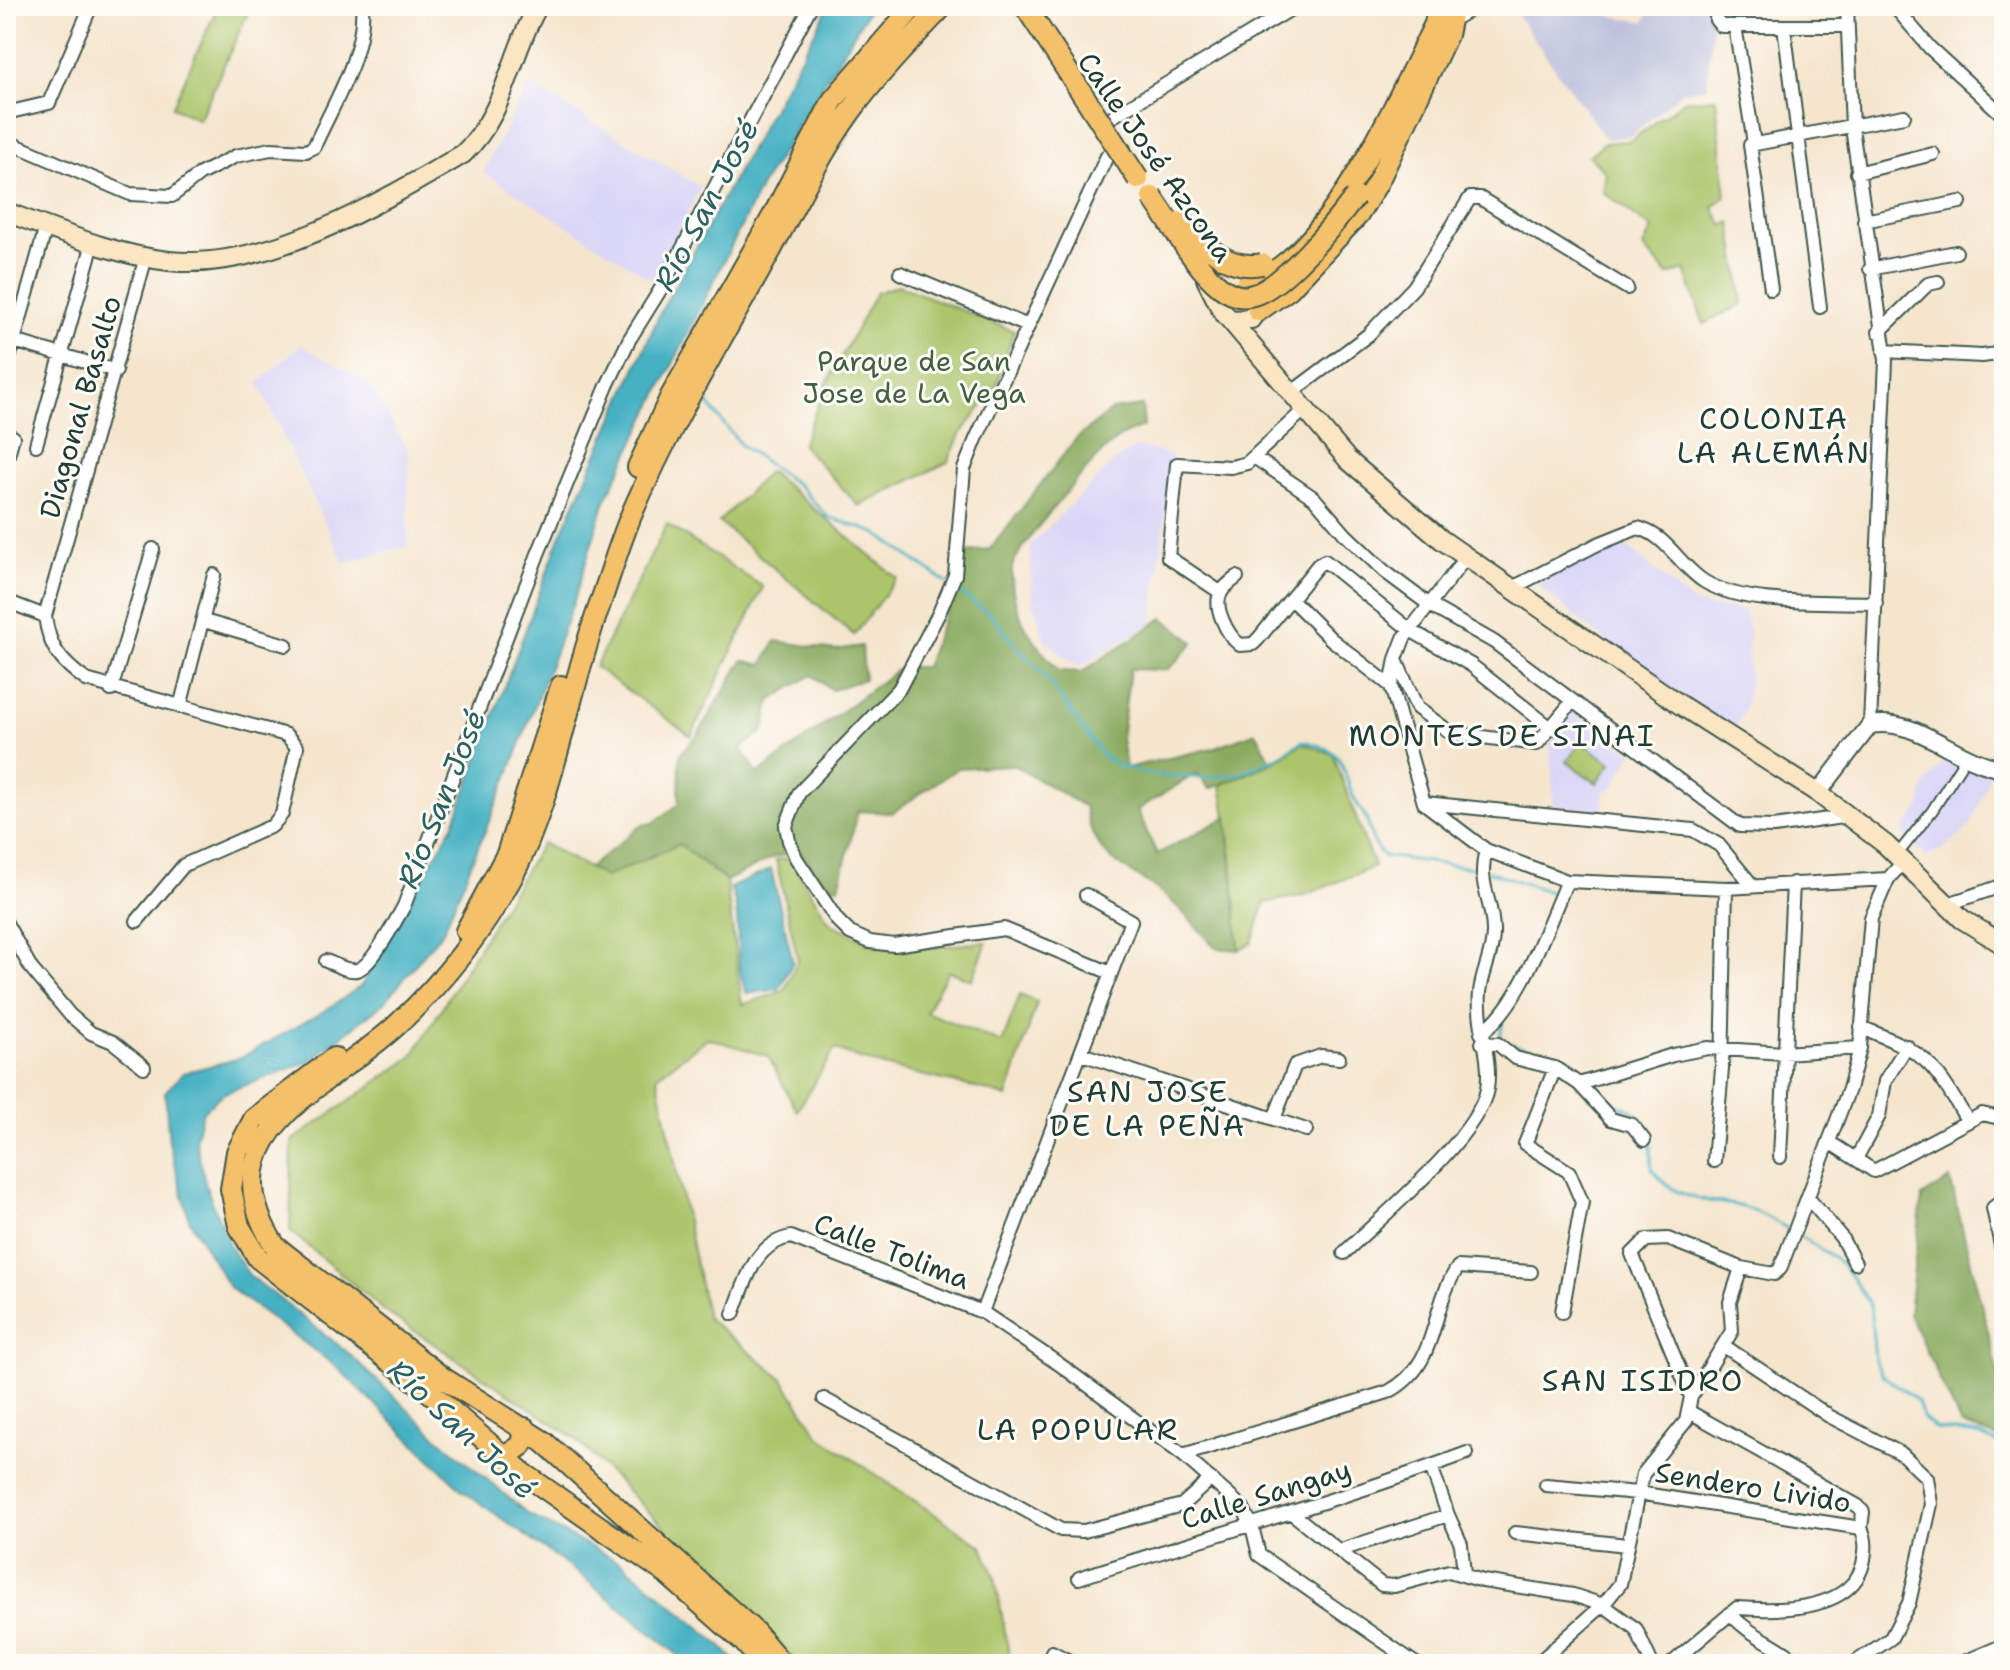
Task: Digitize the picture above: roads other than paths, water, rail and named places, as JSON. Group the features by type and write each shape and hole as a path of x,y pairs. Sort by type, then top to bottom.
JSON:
{"main road":[{"path":"6,212 93,243 172,262 239,257 274,248 383,199 463,154 483,136 496,113 538,6"},
{"path":"780,219 833,100 914,6"},
{"path":"782,1664 744,1622 544,1442 443,1378 275,1246 258,1219 251,1189 256,1157 268,1132 296,1104 397,1026 459,962 489,919 522,859 546,788 589,635 634,507 681,409 850,88 924,6"},
{"path":"763,1664 744,1642 667,1574 503,1458 432,1394 258,1258 239,1226 231,1189 237,1152 254,1119 390,1017 451,955 477,912 507,854 622,502 671,396 780,219 851,112 943,6"},
{"name":"Calle José Azcona","path":"1017,6 1036,29 1220,302"},
{"path":"1025,6 1138,179 1214,282 1241,296 1255,295 1272,284 1320,240 1367,162 1435,24 1447,11"},
{"name":"Calle José Azcona","path":"1034,6 1105,121 1118,151 1187,233 1242,283"},
{"path":"1230,320 1245,322 1289,289 1358,215 1398,138 1447,11"},
{"path":"1398,138 1347,199 1269,276 1227,287 1220,302 1222,311 1348,460 1466,557 1514,587 1682,706 1818,793 1901,858 1948,904 2000,940"},
{"path":"1138,179 1225,261 1241,266 1272,260 1347,199"},
{"path":"1242,283 1257,292 1251,344"},
{"path":"503,1458 519,1450 525,1428"},
{"path":"523,1473 528,1454 544,1442"}],"street":[{"path":"6,113 49,103 91,6"},
{"path":"6,141 130,194 148,197 172,196 200,174 236,156 271,149 306,151 314,147 346,76 364,27 362,6"},
{"path":"326,961 353,970 362,968 386,937 404,906 538,554 607,386 811,6"},
{"path":"1105,121 1296,6"},
{"path":"1447,11 1476,6"},
{"path":"1717,6 1718,25 1847,26"},
{"path":"1818,793 1870,725 1876,603 1884,351 1852,128 1847,6"},
{"path":"1894,6 1930,48 2004,116"},
{"path":"1735,26 1754,143"},
{"path":"1784,26 1820,307"},
{"path":"1771,289 1749,150 1754,143 1852,128 1904,116"},
{"path":"1111,973 1004,929 894,945 870,942 850,933 837,920 796,858 786,826 791,807 822,768 899,689 920,654 954,579 960,553 964,469 1091,189 1118,151"},
{"path":"1857,173 1933,154"},
{"path":"1291,393 1368,335 1414,287 1470,198 1480,198 1627,288"},
{"path":"1864,221 1960,202"},
{"path":"6,369 46,227"},
{"path":"36,445 93,243"},
{"path":"1870,269 1956,252"},
{"name":"Diagonal Basalto","path":"45,616 146,257"},
{"path":"900,273 1028,326"},
{"path":"1879,332 1928,284 1938,282"},
{"path":"14,341 116,371"},
{"path":"1884,351 1982,356 2004,353"},
{"path":"1220,592 1168,557 1177,464 1231,467 1254,457 1305,409"},
{"path":"6,462 13,437"},
{"path":"1254,457 1304,489 1384,571 1431,606 1494,642 1571,703 1740,826 1774,827 1849,816"},
{"path":"1514,587 1598,544 1638,528 1660,539 1702,580 1715,587 1750,596 1876,603"},
{"path":"111,690 153,549"},
{"path":"1466,557 1410,630 1396,659 1391,686 1424,803 1485,852 1567,881 1726,888 1888,879"},
{"path":"1220,592 1221,615 1240,645 1253,644 1325,561 1410,630 1481,671 1552,729"},
{"path":"180,707 214,575"},
{"path":"1220,592 1237,577"},
{"path":"1291,599 1331,639 1391,686"},
{"path":"6,601 45,616 52,649 62,663 86,680 111,690 286,735 297,747 282,814 272,826 184,865 137,921"},
{"path":"204,621 286,645"},
{"path":"1396,659 1417,708 1451,733 1530,746 1542,741 1571,703"},
{"path":"1870,725 1894,722 1966,757 2004,769"},
{"path":"1691,1397 1632,1254 1646,1240 1668,1239 1741,1268 1777,1273 1829,1142 1860,1048 1871,918 1888,879 1966,757"},
{"path":"1424,803 1693,830 1719,845 1753,886"},
{"path":"1344,1253 1456,1142 1481,1109 1487,1081 1480,993 1494,933 1481,873 1485,852"},
{"path":"1482,1038 1512,997 1567,881"},
{"path":"1780,1157 1793,883"},
{"path":"1948,904 2004,885"},
{"path":"1714,1161 1722,1069 1720,1048 1726,888"},
{"path":"982,1312 1131,920 1086,895"},
{"path":"6,923 31,968 70,1015 91,1033 113,1042 144,1067"},
{"path":"1861,1027 1923,1055 1939,1073 1967,1120"},
{"path":"1482,1038 1498,1044 1515,1058 1555,1068 1579,1084 1611,1119 1632,1125 1644,1140"},
{"path":"1857,1157 1879,1116 1885,1081 1907,1046"},
{"path":"1579,1084 1673,1055 1720,1048 1783,1053 1860,1048"},
{"path":"1082,1054 1306,1130"},
{"path":"1274,1119 1295,1065 1321,1056 1339,1058"},
{"path":"1555,1068 1525,1144 1561,1164 1569,1172 1582,1202 1564,1284 1562,1312"},
{"path":"1829,1142 1857,1157 1874,1171 1885,1168 1967,1120 1982,1114 2004,1119"},
{"path":"1808,1198 1841,1237 1855,1263"},
{"path":"2004,1199 1993,1208 2004,1260"},
{"name":"Calle Tolima","path":"733,1314 752,1266 765,1247 791,1237 982,1312 1183,1455 1243,1508 1252,1526 1259,1555 1416,1664"},
{"path":"1183,1455 1398,1387 1421,1367 1449,1284 1458,1267 1531,1272"},
{"path":"1537,1664 1552,1660 1620,1584 1643,1474 1678,1432 1691,1397 1732,1331 1730,1302 1741,1268"},
{"path":"1724,1346 1829,1416 1902,1454 1927,1478 1931,1504 1909,1603 1891,1638 1853,1664"},
{"path":"824,1399 1061,1530 1084,1531 1182,1505 1211,1479"},
{"path":"1671,1664 1737,1608 1792,1608 1830,1599 1846,1590 1859,1576 1866,1542 1861,1528 1863,1512 1858,1506 1688,1411"},
{"name":"Calle Sangay","path":"1079,1578 1210,1536 1293,1514 1467,1453"},
{"path":"1431,1466 1461,1544 1464,1573"},
{"name":"Sendero Livido","path":"1546,1485 1638,1493 1861,1528"},
{"path":"1293,1514 1382,1585 1394,1586 1449,1571 1483,1581 1573,1595 1603,1605 1636,1629 1652,1664"},
{"path":"1341,1550 1448,1515"},
{"path":"1515,1533 1627,1545"},
{"path":"1730,1613 1744,1630 1775,1645 1800,1664"},
{"path":"1959,1664 2004,1645"},
{"path":"1052,1652 1075,1664"}],"water":[{"path":"829,6 871,6 761,186 605,501 574,601 509,774 443,931 385,1002 310,1061 222,1094 203,1111 195,1140 206,1186 230,1247 249,1275 346,1351 438,1438 529,1515 624,1564 720,1645 738,1664 689,1664 579,1574 462,1490 338,1368 229,1287 189,1219 169,1142 165,1092 183,1073 240,1058 326,1010 361,986 454,823 560,537 661,311"},
{"path":"771,869 793,962 779,989 747,994 739,965 737,912 730,888"}],"waterway":[{"path":"704,399 741,445 798,485 828,517 876,533 947,583"},
{"path":"953,588 993,616 1020,651 1042,672 1102,755 1119,766 1149,774 1199,778 1239,774 1277,758 1303,741 1326,748 1338,759 1354,799 1366,818 1374,843 1384,856 1480,869"},
{"path":"1488,871 1556,894"},
{"path":"1500,1039 1503,1019"},
{"path":"1505,1043 1557,1057 1584,1077"},
{"path":"1592,1085 1616,1105 1632,1110 1650,1128 1652,1169 1670,1187 1699,1199 1750,1209 1792,1231"},
{"path":"1798,1235 1836,1259 1851,1276 1870,1305 1875,1360 1882,1375 1918,1401 1923,1418 1936,1429 1978,1435 2004,1446"}],"district":[{"name":"COLONIA LA ALEMÁN","path":"1774,435"},
{"name":"MONTES DE SINAI","path":"1502,735"},
{"name":"SAN JOSE DE LA PEÑA","path":"1148,1108"},
{"name":"SAN ISIDRO","path":"1643,1380"},
{"name":"LA POPULAR","path":"1078,1429"}],"water label":[{"name":"Río San José","path":"706,205"},
{"name":"Río San José","path":"441,799"},
{"name":"Río San José","path":"462,1429"}],"park label":[{"name":"Parque de San Jose de La Vega","path":"914,377"}]}
